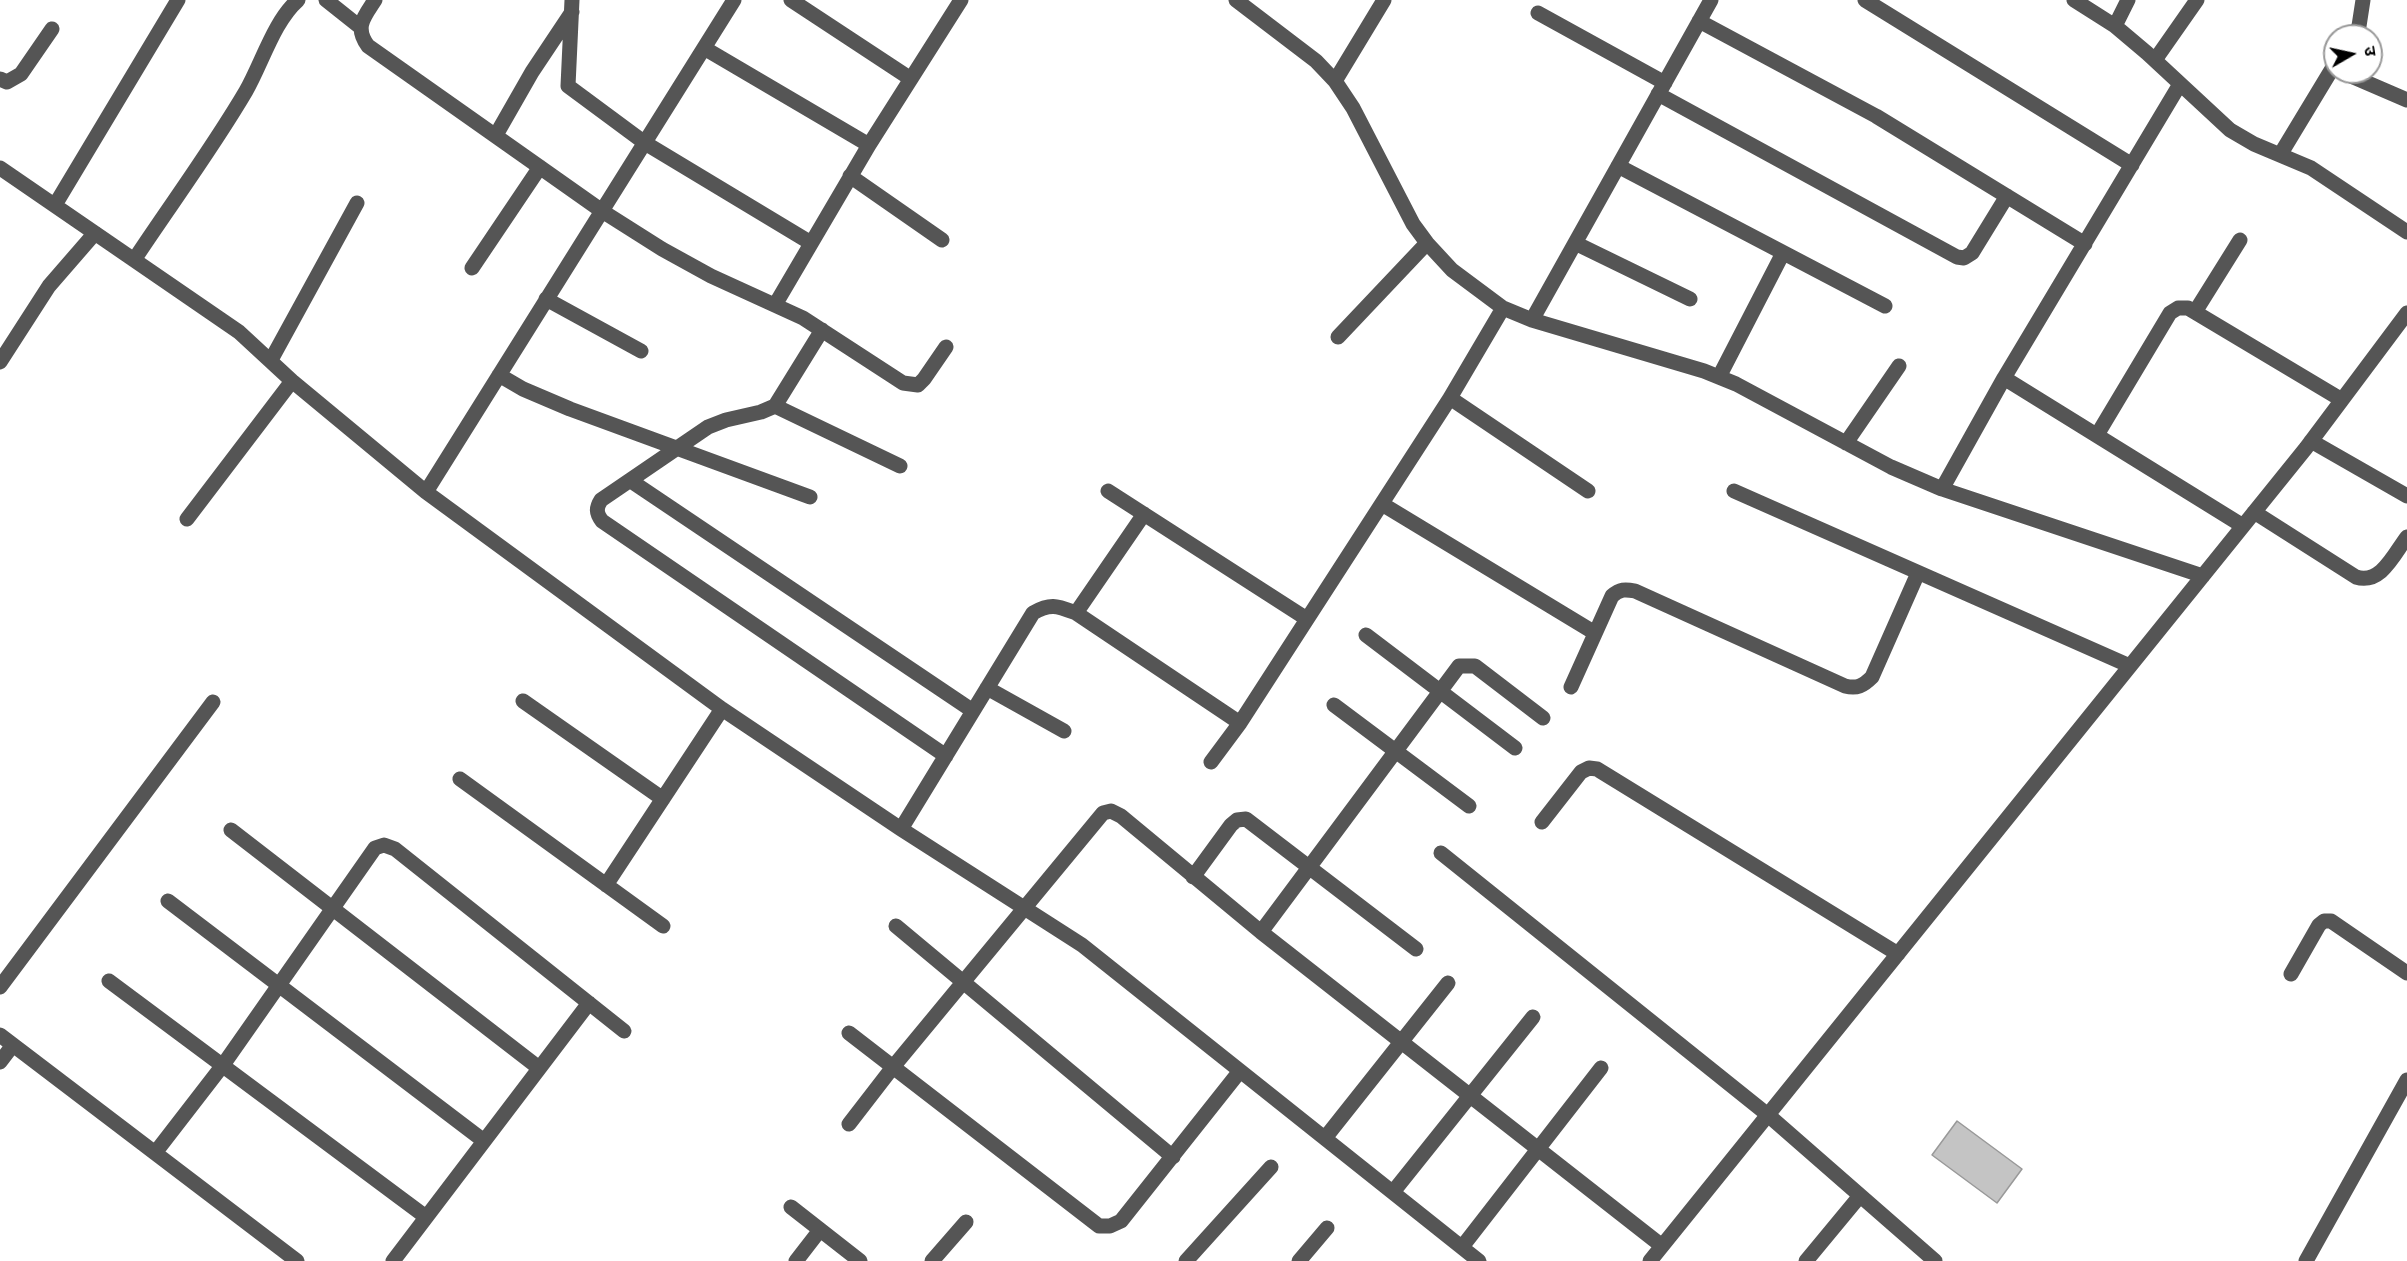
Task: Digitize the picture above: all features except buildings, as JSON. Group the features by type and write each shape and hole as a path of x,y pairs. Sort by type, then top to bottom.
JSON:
{"street":[{"path":"55,205 178,0"},
{"path":"134,260 245,91 281,20 298,0"},
{"path":"326,0 360,27"},
{"path":"375,0 360,27 361,36 368,46 602,211 687,264 776,304 911,386 918,385 924,380 946,347"},
{"path":"426,492 734,0"},
{"path":"791,0 911,79"},
{"path":"776,304 850,176 962,0"},
{"path":"1238,0 1316,61 1335,81 1353,108 1413,224 1427,243 1452,270 1503,308 1532,320 1719,377 1891,467 1942,489 2203,576"},
{"path":"1335,81 1384,0"},
{"path":"1532,320 1711,0"},
{"path":"1865,0 2132,165"},
{"path":"2074,0 2115,26 2230,130 2254,144 2312,168 2407,231"},
{"path":"2115,26 2128,0"},
{"path":"2155,60 2197,0"},
{"path":"2359,24 2363,0"},
{"path":"496,135 572,6"},
{"path":"572,6 568,86 645,143 811,243"},
{"path":"1538,13 1661,89 1957,257 1964,258 1972,253 2007,196"},
{"path":"1699,21 1876,116 2085,244"},
{"path":"0,79 8,82 21,74 52,29"},
{"path":"704,48 869,145"},
{"path":"1942,489 2004,378 2181,84"},
{"path":"2280,155 2326,84"},
{"path":"2370,84 2407,100"},
{"path":"1618,166 1885,306"},
{"path":"472,268 540,167"},
{"path":"0,168 238,332 292,381 426,492 722,709 901,829 1082,945 1479,1261"},
{"path":"850,176 942,240"},
{"path":"271,360 357,203"},
{"path":"0,362 49,286 95,233"},
{"path":"2195,312 2240,240"},
{"path":"1338,337 1427,243"},
{"path":"1575,243 1690,299"},
{"path":"1719,377 1783,253"},
{"path":"546,299 641,351"},
{"path":"1211,762 1240,723 1382,504 1450,398 1503,308"},
{"path":"2097,435 2170,313 2178,308 2188,308 2342,400"},
{"path":"1650,1261 2312,441 2407,313"},
{"path":"822,330 775,406 708,427 601,500 597,506 597,515 602,521 946,756"},
{"path":"1846,443 1899,366"},
{"path":"500,375 542,398 676,450 810,497"},
{"path":"2004,378 2243,526"},
{"path":"187,519 292,381"},
{"path":"1450,398 1588,491"},
{"path":"775,406 900,466"},
{"path":"2312,441 2407,496"},
{"path":"631,481 973,711"},
{"path":"1108,491 1307,619"},
{"path":"1734,491 2130,666"},
{"path":"1382,504 1595,633"},
{"path":"2254,512 2356,577 2364,579 2374,577 2381,572 2407,537"},
{"path":"1076,613 1144,514"},
{"path":"1570,687 1612,596 1618,590 1626,589 1635,591 1845,686 1853,688 1863,685 1872,677 1918,573"},
{"path":"901,829 1033,613 1043,607 1056,605 1076,613 1240,723"},
{"path":"1366,635 1515,748"},
{"path":"1261,932 1459,666 1474,666 1543,718"},
{"path":"987,688 1064,731"},
{"path":"523,701 663,799"},
{"path":"0,987 213,702"},
{"path":"1335,705 1469,806"},
{"path":"606,885 722,709"},
{"path":"1542,822 1581,772 1589,768 1597,769 1898,954"},
{"path":"460,779 663,926"},
{"path":"849,1124 1097,818 1110,811 1121,816 1400,1043 1662,1246"},
{"path":"1193,876 1237,820 1246,819 1256,824 1416,949"},
{"path":"231,830 539,1068"},
{"path":"155,1154 223,1065 375,848 384,845 395,849 624,1031"},
{"path":"1441,853 1768,1115 1859,1197 1935,1261"},
{"path":"168,901 484,1141"},
{"path":"2290,974 2319,925 2324,921 2331,921 2407,973"},
{"path":"896,926 1173,1157"},
{"path":"109,981 426,1217"},
{"path":"1325,1138 1448,983"},
{"path":"393,1261 589,1003"},
{"path":"1393,1192 1533,1017"},
{"path":"849,1033 1099,1226 1110,1226 1121,1221 1240,1071"},
{"path":"0,1035 297,1261"},
{"path":"0,1062 13,1045"},
{"path":"1462,1247 1601,1068"},
{"path":"2306,1261 2407,1080"},
{"path":"1186,1261 1271,1167"},
{"path":"1806,1261 1859,1197"},
{"path":"791,1208 860,1261"},
{"path":"932,1261 966,1222"},
{"path":"1299,1261 1327,1228"},
{"path":"796,1261 820,1230"}]}
